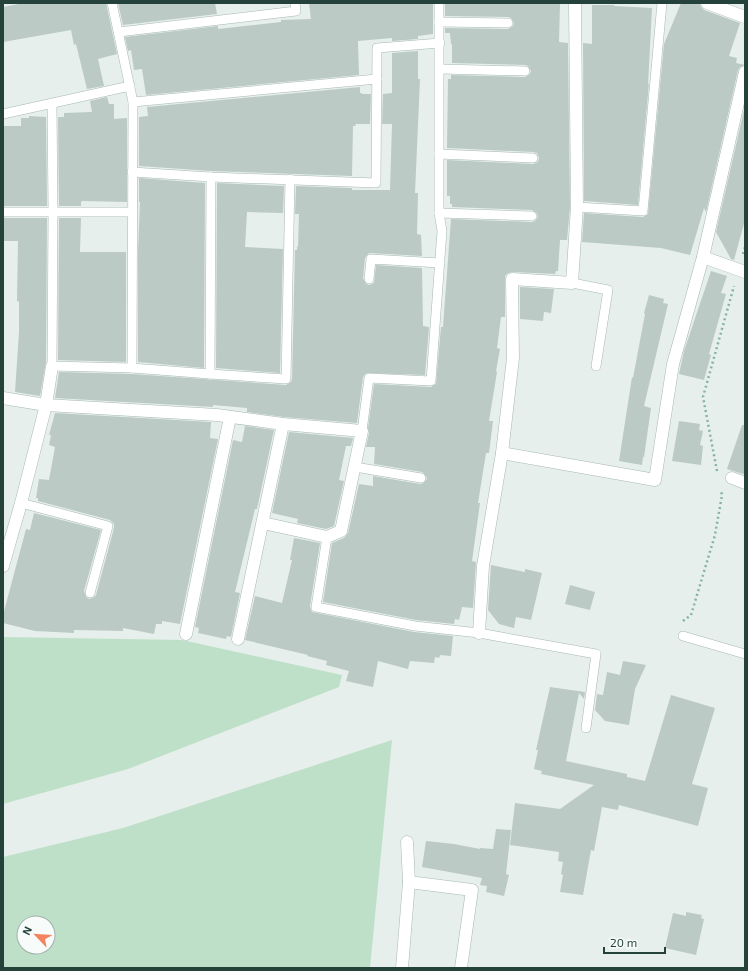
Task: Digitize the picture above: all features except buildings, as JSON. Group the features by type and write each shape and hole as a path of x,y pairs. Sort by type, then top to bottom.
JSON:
{"street":[{"path":"479,632 483,566 502,453 513,358 512,279 572,283 577,207 574,3"},
{"path":"707,3 745,17"},
{"path":"502,453 655,480 673,364 703,257 745,72"},
{"path":"703,257 742,271"},
{"path":"3,566 46,405 52,366"},
{"path":"3,398 46,405 230,417 283,424 362,431 341,531 327,538 263,523"},
{"path":"186,634 230,417"},
{"path":"238,639 283,424"},
{"path":"732,478 745,483"},
{"path":"402,968 409,882 407,842"},
{"path":"409,882 472,890 461,968"}],"lane":[{"path":"112,3 133,102 132,368"},
{"path":"118,32 296,12 295,3"},
{"path":"362,431 369,378 431,381 442,232 438,212 440,69 439,3"},
{"path":"577,207 643,211 662,3"},
{"path":"439,22 508,23"},
{"path":"132,172 211,177 376,183 377,48 440,43"},
{"path":"440,69 525,70"},
{"path":"133,102 377,79"},
{"path":"3,112 52,104 130,86"},
{"path":"52,104 54,212 52,366 132,368 286,379 290,179"},
{"path":"439,154 533,158"},
{"path":"210,374 211,177"},
{"path":"3,212 132,212"},
{"path":"438,212 532,216"},
{"path":"369,279 371,259 440,264"},
{"path":"572,283 608,290 596,366"},
{"path":"355,467 421,478"},
{"path":"21,502 108,526 90,593"},
{"path":"327,538 316,607 415,626 479,632 596,654 586,728"},
{"path":"683,636 745,654"}],"path":[{"path":"718,472 703,397 742,271 745,247"},
{"path":"680,624 691,615 715,535 722,495 720,487"}],"green space":[{"path":"3,637 182,640 342,675 339,687 128,769 3,804"},
{"path":"392,740 370,968 3,968 3,857 123,828"}]}
